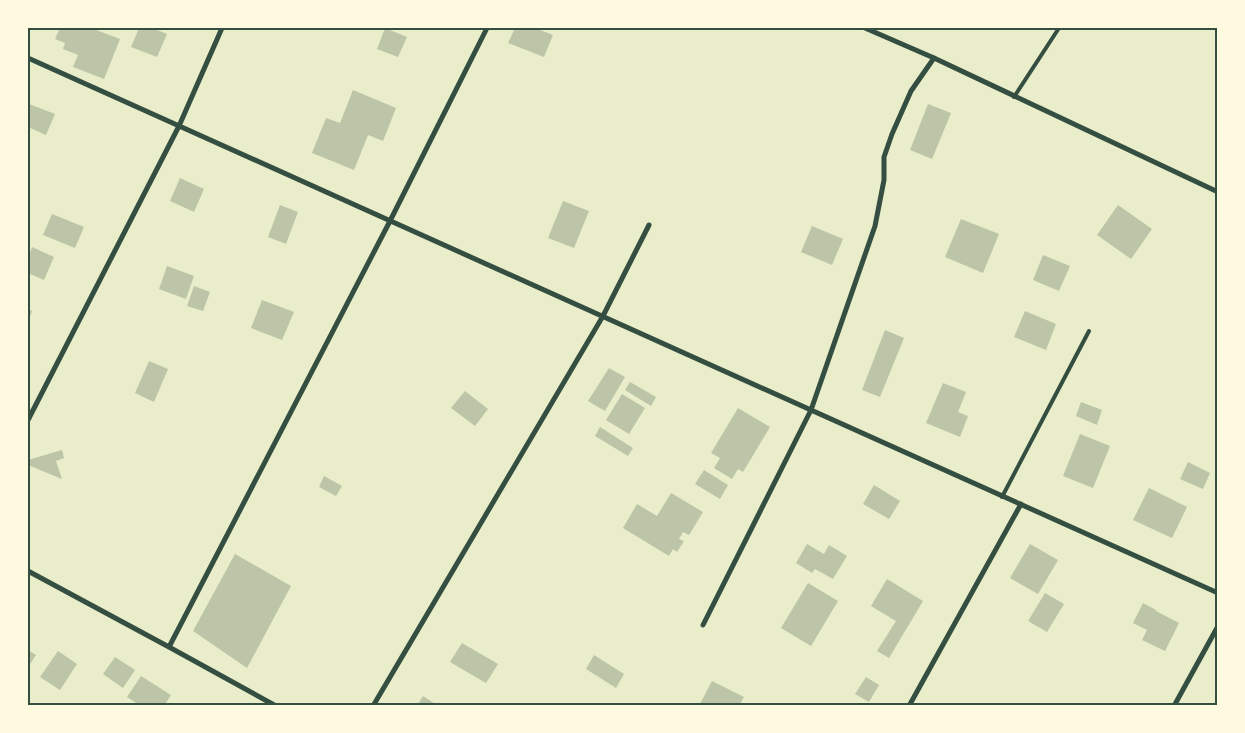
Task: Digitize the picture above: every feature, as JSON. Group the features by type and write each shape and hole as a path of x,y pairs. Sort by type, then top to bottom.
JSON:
{"street":[{"path":"28,420 179,126 222,28"},
{"path":"169,647 390,221 487,28"},
{"path":"865,28 934,58 1218,192"},
{"path":"28,58 1218,593"},
{"path":"703,625 811,410 875,226 884,180 884,158 892,134 911,91 934,58"},
{"path":"373,706 603,316 649,225"},
{"path":"909,706 1021,504"},
{"path":"28,572 276,706"},
{"path":"1174,706 1218,626"}],"lane":[{"path":"1014,97 1059,28"},
{"path":"1002,497 1090,331"}],"building":[{"path":"60,28 91,28 120,39 104,79 73,67 78,55 63,49 65,43 55,39"},
{"path":"139,28 152,28 167,34 157,57 131,47"},
{"path":"385,28 407,37 398,57 377,49"},
{"path":"515,28 535,28 553,35 544,57 508,43"},
{"path":"353,90 396,108 383,141 368,135 354,170 312,153 326,118 340,123"},
{"path":"29,104 55,114 46,135 28,127"},
{"path":"928,104 951,113 932,159 910,150"},
{"path":"180,178 204,189 194,212 170,201"},
{"path":"563,201 589,211 574,248 548,238"},
{"path":"280,205 298,212 286,244 268,237"},
{"path":"1118,205 1152,229 1131,259 1097,235"},
{"path":"52,214 84,227 75,248 43,235"},
{"path":"961,219 999,234 983,273 945,257"},
{"path":"812,226 843,239 832,265 801,252"},
{"path":"32,247 54,257 44,280 28,273 28,258"},
{"path":"1043,255 1070,266 1059,291 1033,280"},
{"path":"167,266 194,276 186,299 159,289"},
{"path":"194,286 210,292 203,311 187,306"},
{"path":"262,300 294,312 282,340 251,328"},
{"path":"28,309 32,311 28,323"},
{"path":"1025,311 1056,324 1046,350 1014,337"},
{"path":"885,330 904,338 880,397 862,390"},
{"path":"149,361 168,369 154,402 135,393"},
{"path":"609,368 625,377 605,411 588,401"},
{"path":"630,382 656,397 651,406 625,390"},
{"path":"943,383 966,392 958,412 968,416 960,437 926,423"},
{"path":"465,391 488,409 475,426 451,408"},
{"path":"622,394 645,408 629,434 606,420"},
{"path":"1081,402 1102,410 1097,425 1076,416"},
{"path":"738,408 770,427 743,472 738,469 732,479 714,468 720,458 711,453"},
{"path":"600,427 633,448 628,456 595,436"},
{"path":"1080,434 1110,446 1093,488 1063,476"},
{"path":"62,450 64,458 56,461 62,479 28,465 28,460"},
{"path":"1188,462 1210,473 1203,489 1180,479"},
{"path":"704,470 728,485 720,499 695,484"},
{"path":"324,476 342,486 336,496 319,487"},
{"path":"874,485 900,501 889,519 863,504"},
{"path":"1149,488 1187,507 1172,538 1133,520"},
{"path":"671,493 703,512 689,535 683,532 679,539 684,541 677,552 673,549 669,556 623,528 637,504 657,516"},
{"path":"807,544 824,554 829,545 847,556 833,579 815,569 812,573 796,563"},
{"path":"1030,544 1058,560 1038,594 1010,578"},
{"path":"235,554 291,586 247,668 193,631"},
{"path":"887,579 923,601 889,658 877,651 896,621 871,606"},
{"path":"808,583 838,601 811,646 781,628"},
{"path":"1045,593 1064,604 1047,632 1028,621"},
{"path":"1143,603 1179,623 1165,651 1142,640 1147,630 1133,623"},
{"path":"462,643 498,664 486,683 450,662"},
{"path":"28,650 36,655 28,667"},
{"path":"58,651 77,664 60,690 40,677"},
{"path":"594,655 624,674 616,688 586,669"},
{"path":"115,657 135,670 123,688 103,674"},
{"path":"141,676 171,695 164,706 141,706 127,697"},
{"path":"866,677 879,685 869,702 855,694"},
{"path":"712,681 744,697 739,706 699,706"},
{"path":"423,696 438,706 417,706"}]}
